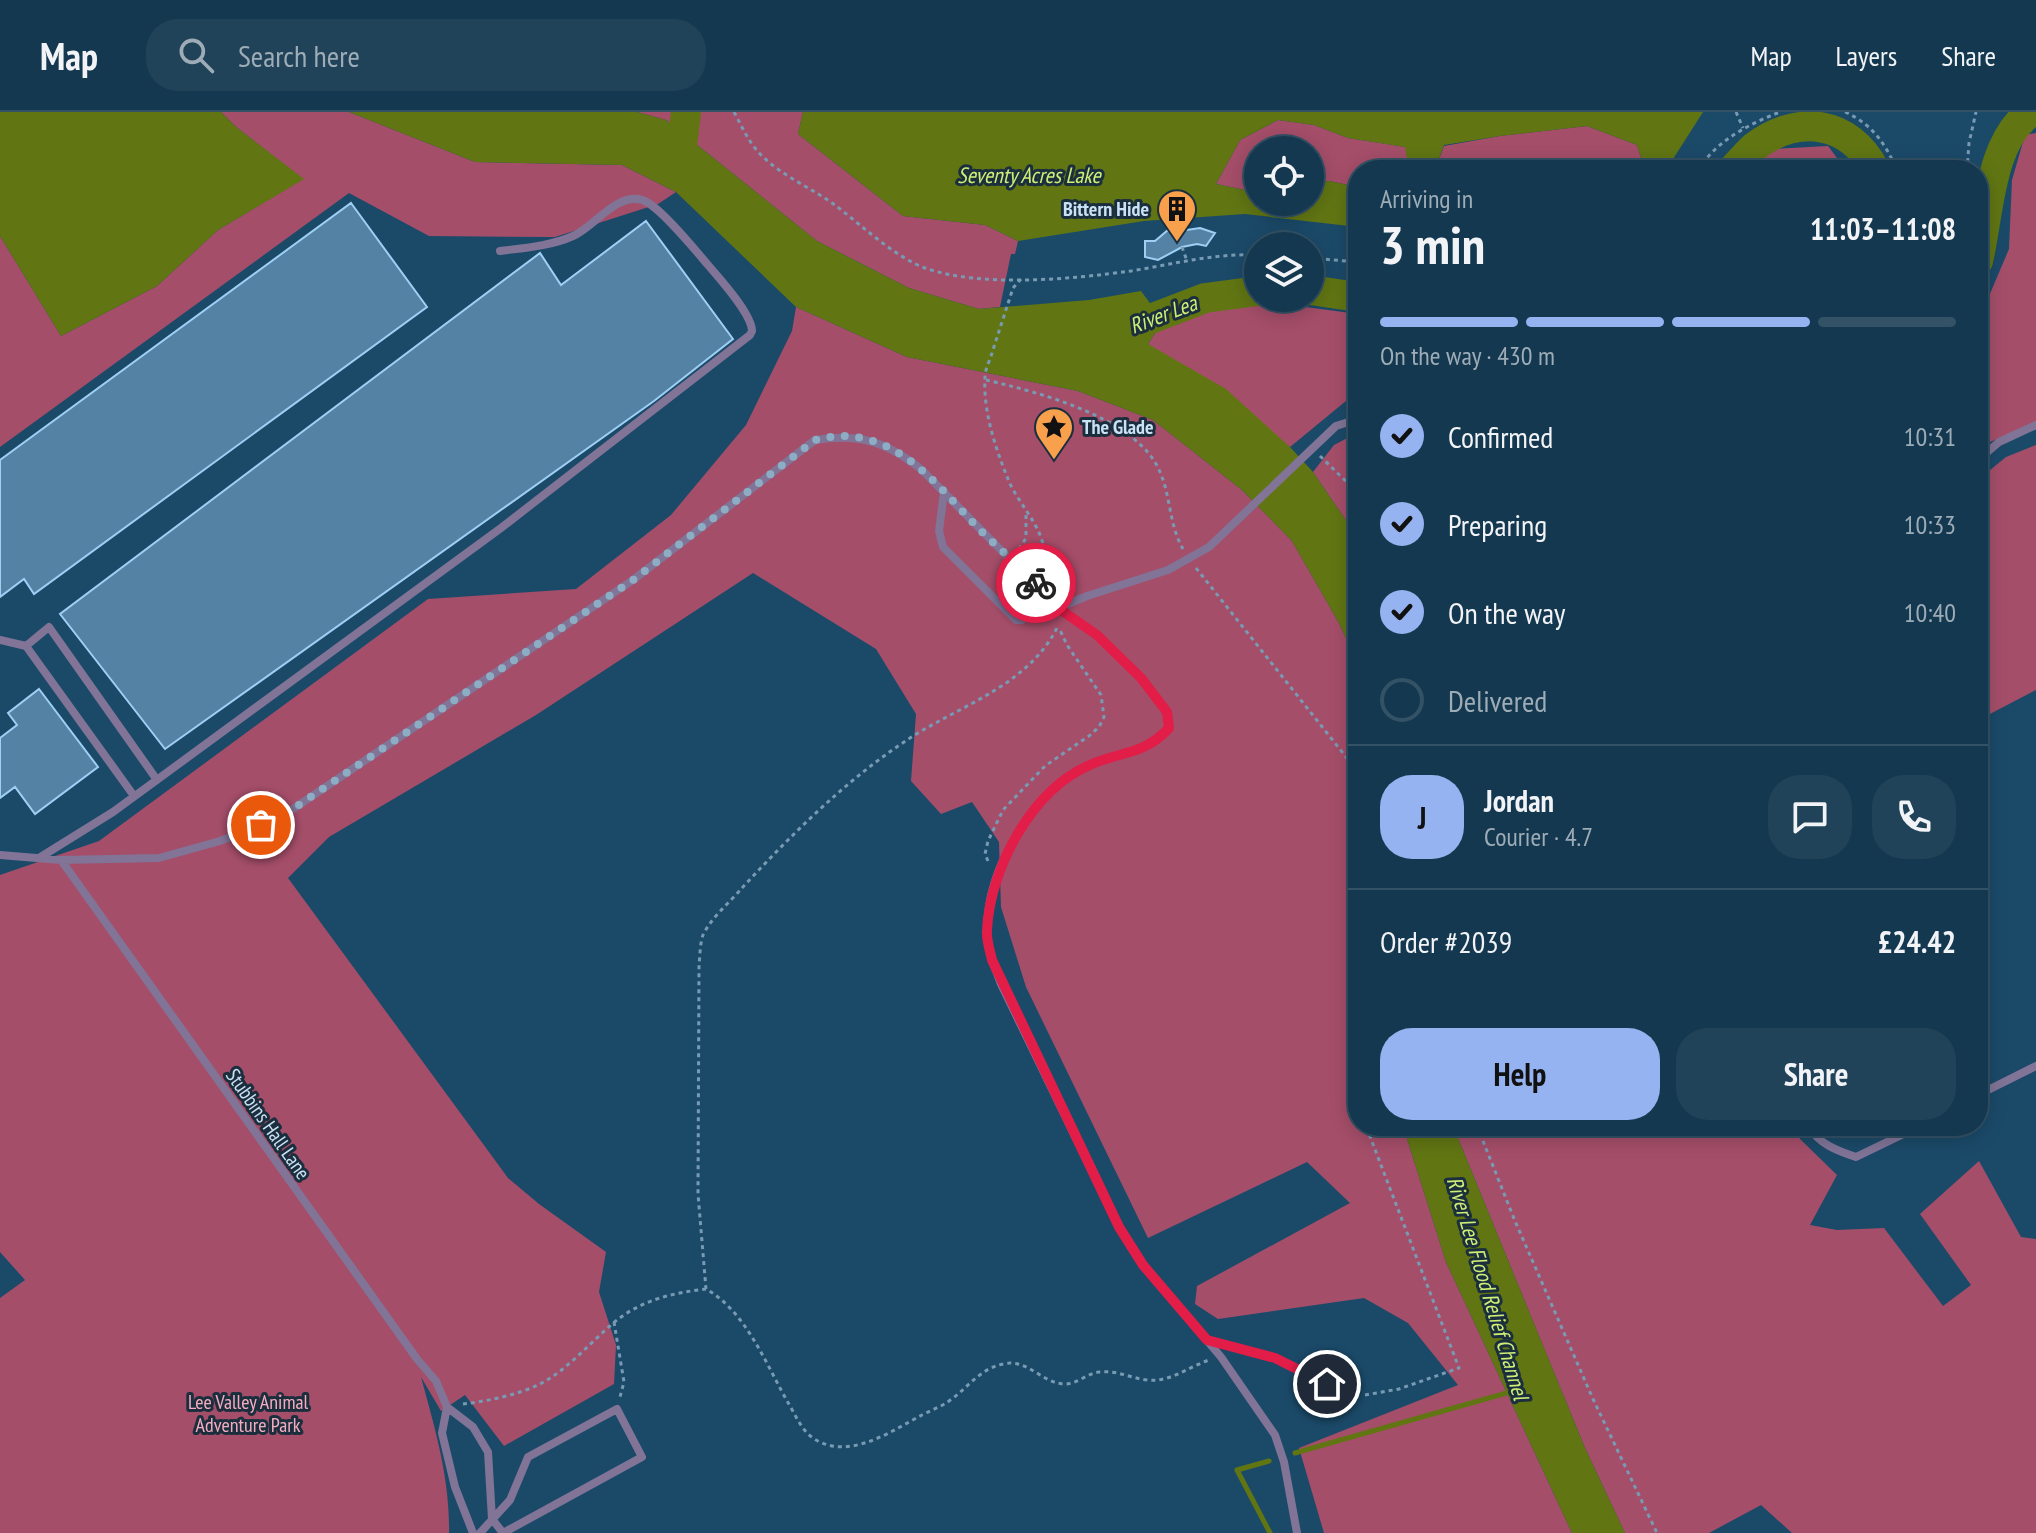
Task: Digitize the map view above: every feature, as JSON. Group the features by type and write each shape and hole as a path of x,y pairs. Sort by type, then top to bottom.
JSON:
{"lane":[{"path":"39,858 157,780 501,528 752,331 749,319 717,275 651,205 642,200 631,199 619,204 568,238 500,251"},
{"path":"1058,608 1179,565 1209,547 1312,447 1336,426 1348,422"},
{"path":"1988,451 1999,442 2036,425"},
{"path":"0,855 61,860 159,858 220,841 281,817 633,580 815,440 844,435 887,447 911,461 944,492 1058,608 1097,635 1141,678 1167,712 1169,728 1156,742 1135,752 1092,763 1048,795 1031,814 1017,834 996,881 987,933 1001,984 1119,1227 1143,1265 1221,1357 1275,1435 1284,1462 1297,1533"},
{"path":"944,492 939,531 943,547 953,558 1016,620 1022,620 1048,597"},
{"path":"26,646 49,627 157,780"},
{"path":"0,640 26,646 134,796"},
{"name":"Stubbins Hall Lane","path":"61,860 417,1359 436,1381 447,1407"},
{"path":"1988,1090 2036,1066"},
{"path":"1817,1136 1836,1151 1856,1157 1899,1136"},
{"path":"1207,1340 1275,1358 1353,1397"},
{"path":"473,1533 455,1487 442,1433 447,1407 473,1427 488,1452 492,1519 503,1533 642,1457 617,1409 528,1457 510,1500 492,1519 480,1533"}],"path":[{"path":"734,112 753,146 765,159 829,201 902,256 923,267 972,277 1021,279 1093,275 1229,254 1244,255"},
{"path":"1736,112 1743,128"},
{"path":"1707,160 1743,128 1780,112"},
{"path":"1845,112 1863,120 1880,139 1892,160"},
{"path":"1968,160 1976,112"},
{"path":"1182,247 1187,261"},
{"path":"1324,259 1348,261"},
{"path":"1021,279 1013,288 984,376 988,418 1009,482 1026,515 1044,540 1043,565 1032,579"},
{"path":"1312,447 1348,483"},
{"path":"1009,560 1026,538 1026,515"},
{"path":"706,1289 698,1194 699,979 703,935 719,913 779,848 844,788 910,738 1000,688 1020,673 1051,640 1058,626 1067,645 1101,695 1104,717 1099,727 1045,766 1003,810 985,854 996,881"},
{"path":"1353,1397 1399,1389 1459,1368 1370,1136"},
{"path":"1481,1136 1588,1387 1657,1533"},
{"path":"447,1407 481,1402 539,1384 561,1370 614,1322 654,1298 706,1289 722,1298 755,1345 804,1431 821,1443 839,1447 861,1444 891,1431 949,1401 972,1379 1004,1363 1019,1363 1066,1384 1104,1371 1149,1381 1165,1379 1221,1357"},
{"path":"614,1322 624,1382 617,1409"}],"green space":[{"path":"221,112 349,112 475,162 622,165 676,192 658,204 555,237 429,236 349,193 0,447 0,236 61,336 157,286 218,230 303,179"},
{"path":"637,112 803,112 798,134 903,216 985,225 1018,241 1015,254 1011,254 1000,307 979,309 909,288 817,241 666,120"},
{"path":"1278,120 1314,125 1348,138 1406,147 1408,160 1348,160 1348,185 1324,182 1324,136 1248,136"},
{"path":"1587,126 1637,145 1642,160 1439,160 1444,146"},
{"path":"2036,133 2036,423 1988,443 1988,298 2009,249 2012,180 2025,135"},
{"path":"1244,138 1244,190 1216,184 1240,140"},
{"path":"1828,146 1838,160 1763,160 1771,149"},
{"path":"1244,304 1244,312 1324,312 1324,309 1348,313 1348,399 1290,447 1148,344 1163,321"},
{"name":"Lee Valley Animal Adventure Park","path":"796,307 907,357 1078,391 1153,420 1242,490 1292,541 1348,642 1348,1136 1406,1136 1446,1262 1572,1533 1324,1533 1299,1448 1458,1385 1408,1323 1364,1298 1218,1319 1195,1304 1197,1286 1350,1203 1307,1162 1148,1238 1026,987 1001,907 999,842 972,802 941,814 911,781 916,714 876,649 753,573 536,715 329,837 288,878 508,1178 606,1252 599,1292 616,1345 614,1384 504,1446 465,1395 441,1411 421,1377 444,1473 449,1533 0,1533 0,1298 25,1280 0,1252 0,875 99,841 428,599 576,589 671,515 746,425 792,331"},
{"path":"1348,438 1348,523 1313,472 1334,445"},
{"path":"2036,445 2036,690 1988,715 1988,472 2006,457"},
{"path":"1457,1136 1798,1136 1837,1175 1810,1225 1837,1230 1884,1228 1943,1306 1971,1285 1920,1214 1979,1161 2021,1237 2036,1239 2036,1533 1792,1533 1761,1505 1709,1533 1625,1533 1585,1448"}],"water":[{"path":"0,112 221,112 304,179 218,230 157,286 61,336 0,236"},
{"path":"349,112 637,112 666,120 817,241 909,288 979,309 1089,300 1141,291 1163,321 1148,344 1226,389 1313,472 1348,523 1348,642 1292,541 1242,490 1153,420 1078,391 907,357 796,307 676,192 622,165 475,162"},
{"name":"Seventy Acres Lake","path":"803,112 1703,112 1672,160 1642,160 1637,145 1587,126 1444,145 1439,160 1407,160 1405,147 1348,138 1314,125 1278,120 1240,140 1216,184 1244,190 1244,214 1144,221 1018,241 985,225 903,216 798,134"},
{"name":"Seventy Acres Lake","path":"1329,181 1348,185 1348,226 1262,216 1324,216 1324,182"},
{"name":"River Lee Flood Relief Channel","path":"1406,1136 1457,1136 1585,1448 1625,1533 1572,1533 1446,1262"}],"building":[{"path":"351,203 427,307 34,594 24,579 0,597 0,460"},
{"path":"646,221 733,339 654,401 165,749 60,614 540,253 561,285"},
{"name":"Bittern Hide","path":"1200,228 1215,233 1206,246 1182,247 1158,260 1145,257 1145,241 1155,241 1168,230"},
{"path":"39,689 98,767 35,814 15,787 0,798 0,738 17,725 8,713"}],"waterway":[{"path":"680,163 686,112"},
{"name":"River Lea","path":"1988,206 1993,180 2007,141 2017,125 2031,112"},
{"name":"River Lea","path":"1742,160 1771,136 1805,127 1821,127 1837,132 1851,141 1869,160"},
{"name":"River Lea","path":"1324,292 1348,296"},
{"name":"River Lea","path":"1122,330 1205,298 1244,293"},
{"name":"River Lee Flood Relief Channel","path":"1295,1453 1510,1392"},
{"path":"1269,1461 1237,1470 1270,1533"}],"way so far":[{"path":"261,825 281,817 390,746 633,580 815,440 844,435 874,441 900,452 1036,583"}],"place":[{"name":"Bittern Hide","path":"1177,243"},
{"name":"The Glade","path":"1054,461"}],"route":[{"path":"1036,583 1058,608 1097,635 1141,678 1167,712 1169,728 1156,742 1135,752 1092,763 1071,776 1031,814 1017,834 996,881 987,933 992,960 1119,1227 1143,1265 1207,1340 1275,1358 1327,1384"}]}
